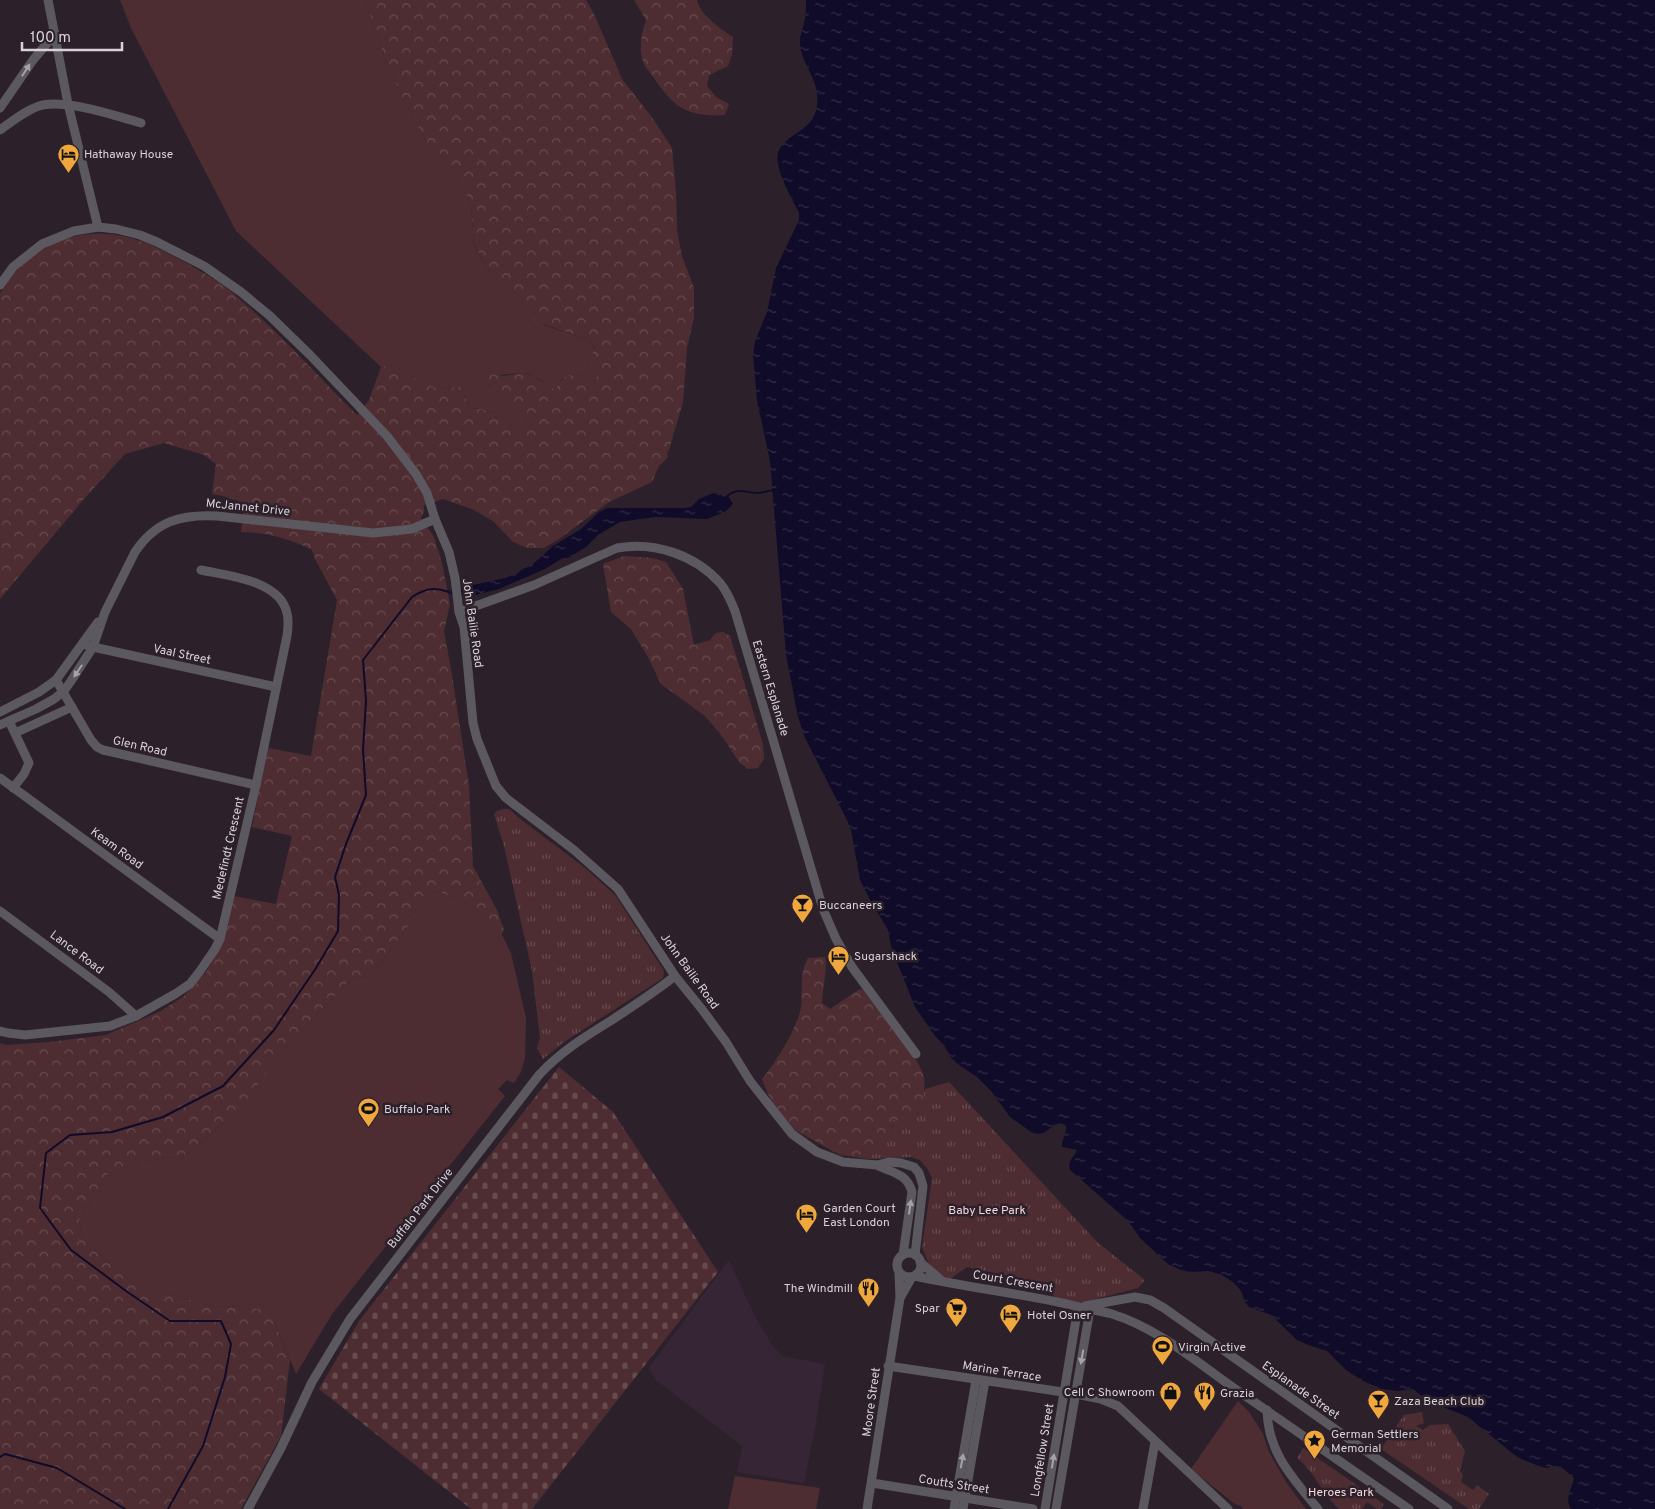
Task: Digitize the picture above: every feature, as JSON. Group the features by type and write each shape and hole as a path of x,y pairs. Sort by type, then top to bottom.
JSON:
{"street":[{"path":"48,0 68,104 98,227"},
{"path":"0,108 32,60 55,34"},
{"path":"0,130 37,106 45,104 68,104 141,123"},
{"name":"John Bailie Road","path":"0,285 13,267 42,244 74,231 98,227 140,235 157,242 224,279 270,316 387,436 416,474 427,493 435,519 449,552 455,578 458,607 464,628 473,723 477,739 496,786 506,798 574,850 618,889 675,976 726,1042 750,1081 792,1134 817,1152 831,1158 843,1162 877,1165 901,1175 909,1182 912,1192 903,1255"},
{"name":"McJannet Drive","path":"4,723 48,702 64,691 93,647 105,612 135,552 154,531 180,518 195,515 217,516 373,533 412,529 435,519"},
{"name":"Eastern Esplanade","path":"458,607 534,585 617,548 630,546 659,549 680,554 706,570 721,584 730,597 735,611 823,909 836,939 852,967 916,1054"},
{"name":"Medefindt Crescent","path":"0,1031 25,1035 110,1026 136,1016 190,984 207,962 220,939 256,785 288,630 288,613 285,605 270,589 259,584 200,570"},
{"name":"McJannet Drive","path":"0,712 40,692 56,680 105,612"},
{"name":"Vaal Street","path":"83,644 276,687"},
{"name":"Glen Road","path":"56,680 97,747 103,750 256,785"},
{"path":"15,734 72,707"},
{"path":"4,723 15,734 29,763 24,774 13,788"},
{"name":"Keam Road","path":"0,778 220,939"},
{"name":"Lance Road","path":"0,911 110,992 136,1016"},
{"name":"Buffalo Park Drive","path":"248,1509 281,1448 312,1382 350,1318 539,1075 564,1051 675,976"},
{"name":"John Bailie Road","path":"877,1165 889,1162 901,1164 914,1167 919,1174 923,1186 917,1258"},
{"path":"917,1258 920,1268 913,1276 906,1277 897,1269 897,1262 903,1255 910,1253 917,1258 943,1282"},
{"name":"Moore Street","path":"867,1509 900,1298 900,1273"},
{"name":"Moore Street","path":"900,1298 913,1276"},
{"name":"Court Crescent","path":"913,1276 1090,1309 1111,1314 1143,1327 1198,1361 1409,1509"},
{"name":"Esplanade Street","path":"1078,1307 1135,1297 1150,1300 1164,1308 1439,1506 1448,1509"},
{"name":"Longfellow Street","path":"1045,1509 1078,1307"},
{"name":"Longfellow Street","path":"1056,1509 1090,1309"},
{"name":"Marine Terrace","path":"888,1366 1076,1394 1101,1399 1118,1406 1228,1509"},
{"path":"954,1509 960,1498 980,1380"},
{"path":"1267,1410 1267,1427 1276,1452 1284,1466 1318,1509"},
{"path":"1143,1509 1155,1442"},
{"name":"Coutts Street","path":"872,1483 1033,1509"},
{"path":"960,1498 963,1509"}],"shaded area":[{"path":"729,1260 754,1315 772,1345 782,1356 825,1364 804,1483 737,1472 742,1446 656,1380 649,1368"}],"green space":[{"path":"120,0 365,0 386,61 404,101 427,142 445,158 471,203 474,246 489,271 522,298 524,306 544,325 588,340 595,349 588,364 592,370 599,374 595,381 579,375 562,379 556,389 552,390 531,375 523,373 494,374 489,385 502,402 529,427 522,437 499,415 471,406 465,397 462,387 436,388 411,376 393,364 381,367 236,231 131,28"},
{"path":"365,0 586,0 622,79 651,116 672,148 677,231 682,256 694,288 694,317 687,348 683,402 667,452 668,457 659,466 652,482 609,502 544,548 527,548 513,542 493,521 472,509 443,499 424,505 424,512 421,518 434,537 442,563 450,604 444,631 469,786 473,866 497,910 504,930 501,936 473,906 435,890 371,976 352,978 289,1043 239,1110 185,1155 147,1161 108,1173 79,1220 83,1239 119,1272 149,1294 169,1294 212,1306 249,1307 262,1310 275,1323 290,1360 281,1436 241,1509 0,1509 0,1043 6,1045 49,1042 106,1035 161,1011 184,996 206,972 223,942 233,896 276,904 292,836 252,827 268,748 311,756 337,600 312,550 278,537 260,533 241,532 243,514 239,501 212,494 216,464 204,455 164,443 125,454 84,499 0,599 0,293 22,264 45,246 85,235 116,235 131,238 160,249 224,286 298,354 357,415 369,400 381,367 393,364 411,376 436,388 462,387 470,406 499,415 522,436 529,427 497,396 489,382 489,376 494,374 503,376 523,373 534,376 552,389 556,388 560,382 569,376 578,375 595,381 598,374 588,364 595,348 588,340 535,321 524,306 522,298 489,271 474,245 471,203 445,158 427,142 404,101 386,61"},
{"path":"634,0 697,0 706,16 733,37 732,55 728,66 709,75 707,86 716,97 729,104 725,115 692,112 668,97 643,61 641,44 646,20"},
{"path":"624,556 652,558 666,562 683,589 694,645 710,640 716,633 723,632 730,636 763,744 764,759 758,768 748,769 739,762 722,736 705,716 661,684 648,657 631,629 611,612 603,564"},
{"path":"503,809 509,809 585,868 615,895 664,971 663,978 564,1042 543,1059 537,1048 540,1038 532,971 504,846 494,814"},
{"path":"435,890 473,906 502,935 511,953 526,1018 525,1058 521,1072 514,1083 507,1080 498,1089 505,1096 332,1314 296,1374 275,1323 249,1307 212,1306 169,1294 149,1294 119,1272 83,1239 79,1220 108,1173 147,1161 185,1155 239,1110 289,1043 352,978 371,976"},
{"path":"825,957 826,966 822,1003 830,1009 860,989 863,990 918,1063 924,1078 922,1104 913,1121 905,1125 892,1125 893,1132 882,1143 856,1157 840,1155 795,1130 772,1104 762,1079 791,1035 799,1015 803,970 808,958"},
{"path":"559,1067 613,1112 718,1272 532,1509 471,1509 319,1389 359,1321"},
{"name":"Baby Lee Park","path":"949,1082 1098,1243 1145,1280 1138,1288 1081,1303 1056,1299 1046,1284 967,1267 950,1279 935,1272 928,1262 922,1247 932,1178 927,1168 920,1160 911,1157 867,1159 856,1157 875,1147 893,1132 893,1120 897,1120 902,1125 913,1121 921,1107 925,1089"},
{"path":"1238,1401 1249,1412 1263,1434 1269,1452 1286,1482 1306,1509 1243,1509 1191,1469"},
{"path":"1422,1412 1424,1423 1416,1426 1423,1430 1430,1425 1448,1424 1465,1451 1460,1471 1463,1475 1461,1482 1473,1490 1477,1485 1489,1494 1479,1509 1469,1509 1381,1449 1404,1415"},
{"name":"Heroes Park","path":"1303,1448 1384,1504 1381,1509 1377,1509 1367,1502 1362,1509 1339,1509 1309,1470 1297,1458"},
{"path":"735,1476 820,1488 816,1509 728,1509"}],"water":[{"path":"806,0 1655,0 1655,1509 1571,1509 1568,1497 1574,1478 1561,1467 1546,1468 1521,1459 1468,1417 1428,1401 1413,1389 1398,1391 1382,1389 1363,1381 1346,1370 1327,1351 1297,1340 1271,1315 1249,1307 1241,1291 1234,1283 1222,1275 1208,1271 1190,1272 1168,1264 1141,1239 1127,1220 1070,1170 1070,1161 1077,1150 1062,1147 1066,1126 1061,1123 1056,1124 1044,1133 1037,1134 1031,1132 1010,1117 991,1091 977,1077 951,1058 944,1045 935,1036 915,1007 892,950 888,930 860,880 851,830 805,738 798,717 786,655 770,461 757,401 753,355 755,341 767,312 776,268 799,220 799,213 779,170 778,154 781,146 787,140 809,123 815,115 817,104 814,81 800,46"},
{"path":"713,493 729,497 733,504 725,512 707,519 656,517 620,522 598,535 586,547 568,558 563,558 545,569 499,589 472,596 449,594 450,590 505,578 518,573 532,565 553,546 581,529 599,512 607,508 684,508 691,507 699,499"}],"waterway":[{"path":"725,498 737,491 757,493 773,490"},
{"path":"168,1509 203,1446 225,1377 231,1344 221,1321 170,1321 71,1250 40,1208 46,1153 70,1135 112,1132 163,1117 223,1086 274,1030 316,968 338,931 339,895 335,877 366,795 363,750 366,701 363,660 412,597 430,589 449,592"},
{"path":"0,1457 5,1454 57,1468 125,1509"}],"place":[{"name":"Hathaway House","path":"68,173"},
{"name":"Buccaneers","path":"803,924"},
{"name":"Sugarshack","path":"838,975"},
{"name":"Buffalo Park","path":"368,1128"},
{"name":"Garden Court East London","path":"807,1234"},
{"name":"The Windmill","path":"869,1307"},
{"name":"Spar","path":"956,1327"},
{"name":"Hotel Osner","path":"1011,1334"},
{"name":"Virgin Active","path":"1162,1366"},
{"name":"Cell C Showroom","path":"1171,1411"},
{"name":"Grazia","path":"1204,1412"},
{"name":"Zaza Beach Club","path":"1378,1420"},
{"name":"German Settlers Memorial","path":"1315,1460"}]}
